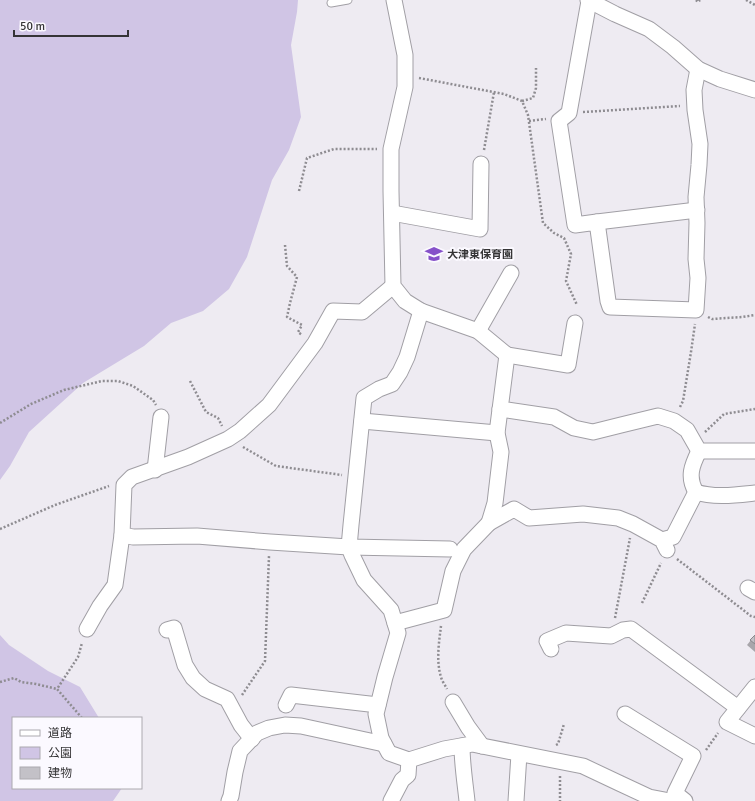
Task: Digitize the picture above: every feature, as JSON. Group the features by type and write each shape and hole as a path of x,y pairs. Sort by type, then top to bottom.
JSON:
{"street":[{"path":"394,0 405,55 405,87 391,149 393,286 405,301 421,311 478,331 507,355 568,365 575,323"},
{"path":"697,210 574,225 559,121 569,113 588,0 649,30 673,47 698,69 720,79 755,90"},
{"path":"597,222 610,307 696,310 698,278 696,259 696,197 700,165 700,144 694,106 694,90 698,69"},
{"path":"392,213 480,229 481,164"},
{"path":"478,331 511,272"},
{"path":"87,629 100,606 115,585 122,535 124,485 132,478 188,457 228,439 240,431 269,404 315,343 332,311 362,312 393,286"},
{"path":"421,311 407,357 400,372 392,384 379,389 364,398 349,547 364,580 391,610 398,633 376,714 381,738 384,744 389,753 409,760 444,749 472,744 559,761 583,766 649,797 670,801"},
{"path":"489,523 495,503 500,452 497,433 507,355"},
{"path":"500,409 554,417 574,428 593,432 658,416 674,421 687,430 697,446 691,476 696,492 705,495 737,495 755,493"},
{"path":"155,470 161,417"},
{"path":"362,421 497,433"},
{"path":"697,446 755,451"},
{"path":"395,623 444,610 453,571 464,549 489,523 514,509 529,518 583,514 618,518 633,524 664,545 673,537 696,492"},
{"path":"122,535 132,537 197,536 349,547 450,549"},
{"path":"167,630 174,628 185,665 194,678 205,689 227,699 241,725 252,739"},
{"path":"551,649 547,641 566,633 611,636 623,630 631,629 738,708"},
{"path":"755,687 727,722 755,736"},
{"path":"286,705 291,695 378,705"},
{"path":"453,702 468,727 482,746"},
{"path":"625,714 693,756 675,793 685,801"},
{"path":"229,801 240,751 257,733 269,728 285,725 301,726 384,744"},
{"path":"462,746 462,762 467,801"},
{"path":"516,801 519,754"},
{"path":"391,801 402,780 408,775 409,760"}],"lane":[{"path":"331,4 348,0"}],"path":[{"path":"696,0 698,2 700,0"},
{"path":"746,0 755,5"},
{"path":"522,102 533,98 536,88 536,68"},
{"path":"405,76 504,94 522,102 528,114 543,223 554,233 564,238 571,254 566,281 578,305"},
{"path":"481,164 494,92"},
{"path":"569,113 694,106"},
{"path":"299,191 307,158 334,149 391,149"},
{"path":"285,245 287,266 297,277 287,317 302,325 298,332 315,343"},
{"path":"674,421 682,400 692,352 696,310 712,319 755,315"},
{"path":"0,423 31,404 64,390 102,381 118,381 132,386 153,400 161,417"},
{"path":"190,381 206,412 218,418 228,439 276,466 356,477"},
{"path":"697,446 712,426 724,414 755,409"},
{"path":"0,529 55,505 132,478"},
{"path":"611,636 633,524"},
{"path":"233,709 265,661 270,542"},
{"path":"642,603 664,545 751,616 755,617"},
{"path":"444,610 439,637 438,661 441,677 453,702"},
{"path":"57,689 78,657 87,629"},
{"path":"0,682 14,678 21,682 57,689 81,717"},
{"path":"693,756 698,760 727,722"},
{"path":"539,758 558,744 564,724"},
{"path":"559,761 560,801"}],"green space":[{"path":"0,0 298,0 291,45 301,117 289,150 272,180 247,257 229,289 203,311 171,323 144,346 83,383 29,432 10,466 0,480"},
{"path":"0,635 9,645 48,671 80,687 98,717 12,717 12,789 121,789 113,801 0,801"}],"building":[{"path":"755,635 755,644 750,640"}],"place":[{"name":"大津東保育園","path":"434,254"}]}
